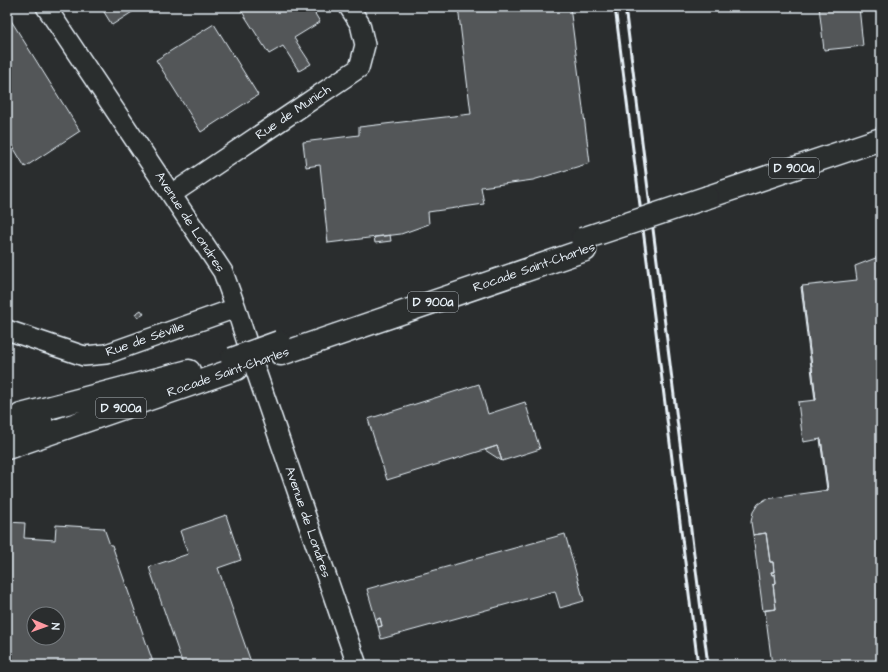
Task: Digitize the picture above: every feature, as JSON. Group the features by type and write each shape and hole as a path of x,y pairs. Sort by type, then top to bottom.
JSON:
{"main road":[{"name":"Rocade Saint-Charles","path":"7,448 234,364 709,202 881,139"},
{"name":"Rocade Saint-Charles","path":"709,202 881,151"},
{"name":"Rocade Saint-Charles","path":"7,432 192,370 234,364"},
{"path":"7,418 192,370"}],"street":[{"name":"Avenue de Londres","path":"46,7 223,272 357,665"},
{"name":"Rue de Munich","path":"172,194 359,68 366,45 360,24 349,7"},
{"name":"Rue de Séville","path":"7,330 84,356 106,354 236,308"}],"building":[{"path":"101,7 140,7 112,25"},
{"path":"239,7 311,7 320,22 294,38 311,64 299,71 283,46 269,54"},
{"path":"458,7 570,7 590,163 533,180 481,187 484,204 428,212 429,224 401,234 328,243 320,165 306,167 303,142 359,135 359,127 471,114"},
{"path":"819,7 859,7 863,46 824,50"},
{"path":"7,14 80,131 25,167 7,137"},
{"path":"214,24 258,95 201,132 156,60"},
{"path":"390,235 391,241 375,243 374,237"},
{"path":"881,256 881,665 772,665 765,610 776,609 773,584 776,583 775,574 772,575 771,572 774,572 773,562 770,562 766,533 753,535 751,522 753,512 758,504 766,499 828,490 821,439 803,442 798,402 816,400 802,286 857,280 855,266"},
{"path":"802,286 816,400 801,287"},
{"path":"141,310 144,314 138,318 135,314"},
{"path":"479,384 488,414 525,402 540,449 502,461 497,446 387,480 368,419"},
{"path":"821,439 828,490 827,490"},
{"path":"497,446 502,461 485,450"},
{"path":"226,515 241,560 218,568 251,662 243,665 183,665 149,567 188,554 180,531"},
{"path":"7,522 25,523 24,538 55,540 56,525 104,528 110,545 112,545 154,665 7,665"},
{"path":"766,533 770,562 773,562 774,572 771,572 772,575 775,574 776,583 773,584 776,609 763,611 753,535"},
{"path":"565,534 584,601 560,608 555,591 381,639 378,627 382,626 380,618 376,620 367,589"},
{"path":"380,618 382,626 378,627 376,620"}],"railway":[{"path":"615,7 698,665"},
{"path":"625,7 708,665"}]}
